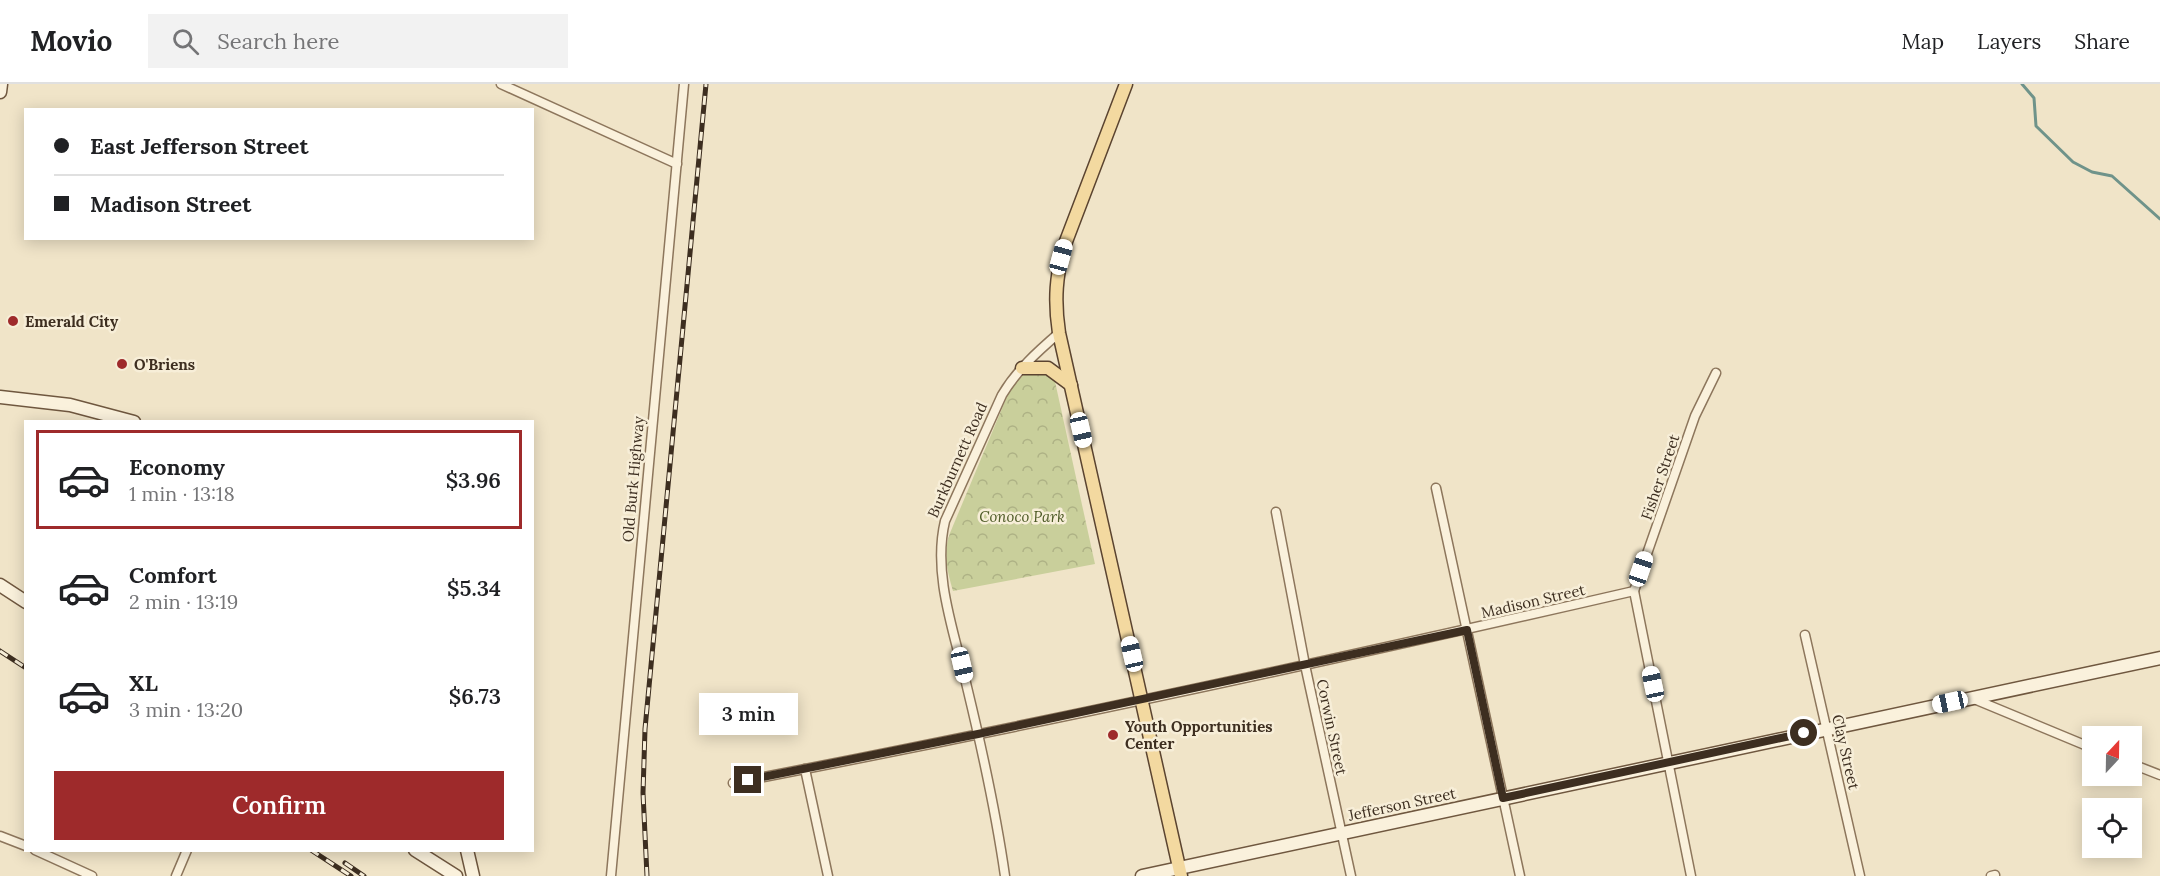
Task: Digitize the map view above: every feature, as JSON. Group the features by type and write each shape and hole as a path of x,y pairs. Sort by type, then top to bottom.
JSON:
{"main road":[{"path":"1126,84 1057,269 1055,305 1059,333 1180,872"},
{"path":"1022,368 1048,368 1071,385"}],"street":[{"path":"0,92 1,84"},
{"path":"501,84 677,164"},
{"name":"Old Burk Highway","path":"610,876 684,84"},
{"name":"Burkburnett Road","path":"1005,876 978,734 942,574 940,540 945,521 1002,395 1022,368 1059,333"},
{"name":"Fisher Street","path":"1634,591 1695,416 1716,373"},
{"path":"3,396 70,405 126,420"},
{"path":"1436,488 1520,876"},
{"name":"Corwin Street","path":"1276,512 1305,664 1351,876"},
{"path":"0,585 24,601"},
{"path":"1634,591 1691,876"},
{"name":"Madison Street","path":"733,783 978,734 1467,630 1634,591"},
{"name":"Clay Street","path":"1805,635 1860,876"},
{"name":"Jefferson Street","path":"1142,876 1180,872 1341,833 2160,658"},
{"path":"1971,698 2082,743"},
{"path":"2142,768 2160,775"},
{"path":"806,769 828,876"},
{"path":"0,836 24,845"},
{"path":"39,852 92,876"},
{"path":"176,876 186,852"},
{"path":"418,852 456,876"},
{"path":"467,852 473,876"}],"green space":[{"name":"Conoco Park","path":"1035,369 1054,377 1095,564 953,591 947,562 950,533 1011,387 1018,378"}],"waterway":[{"path":"2022,84 2034,98 2036,126 2073,162 2092,172 2112,176 2160,219"}],"railway":[{"path":"647,876 643,793 645,729 706,84"},
{"path":"0,651 24,667"},
{"path":"314,852 351,876"},
{"path":"345,863 364,876"}],"place":[{"name":"Emerald City","path":"13,321"},
{"name":"O'Briens","path":"122,364"},
{"name":"Youth Opportunities Center","path":"1113,735"}],"route":[{"path":"748,780 978,734 1467,630 1503,798 1804,733"}]}
